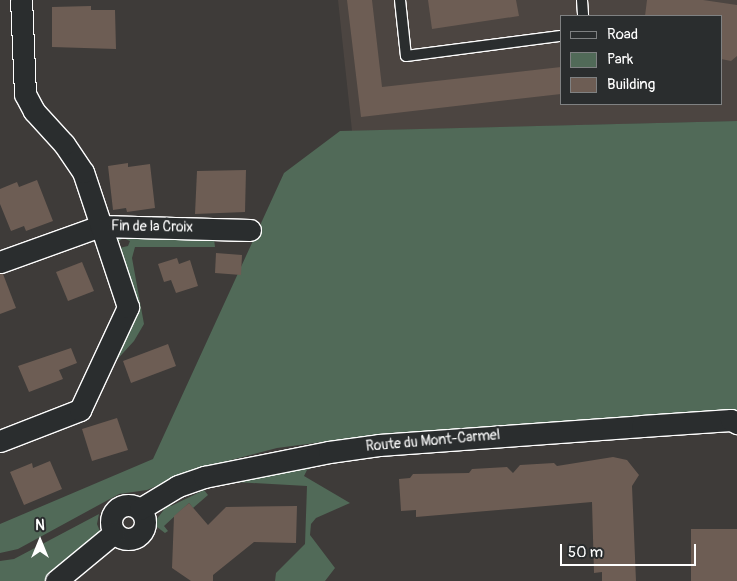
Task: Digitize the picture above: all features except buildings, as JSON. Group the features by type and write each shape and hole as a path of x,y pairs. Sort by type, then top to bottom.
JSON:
{"street":[{"path":"0,441 80,410 128,307 75,158 34,111 25,94 21,0"},
{"name":"Fin de la Croix","path":"0,262 100,226 250,230"},
{"name":"Route du Mont-Carmel","path":"56,581 114,532 110,519 114,510 129,504 140,509 178,486 204,477 329,452 379,445 731,420 737,423"}],"lane":[{"path":"400,0 406,56 560,36"},
{"path":"582,0 583,15"}],"shaded area":[{"path":"338,0 737,0 737,121 352,131"}],"green space":[{"path":"737,121 737,414 391,433 277,448 193,470 147,490 119,494 18,549 0,553 0,524 153,459 284,173 340,131"},
{"path":"120,236 214,239 215,247 135,247 132,258 144,324 134,341 112,365 133,318 135,294 120,251 115,249 128,246 130,241 123,238 115,245"},
{"path":"324,463 307,470 304,476 350,503 316,518 311,524 310,535 335,568 325,581 275,581 276,573 305,544 307,486 234,482"},
{"path":"204,490 208,495 193,508 189,503 164,526 168,531 165,533 153,524 169,503 171,506"},
{"path":"99,514 97,524 101,534 49,581 0,581 0,561 14,559"}]}
